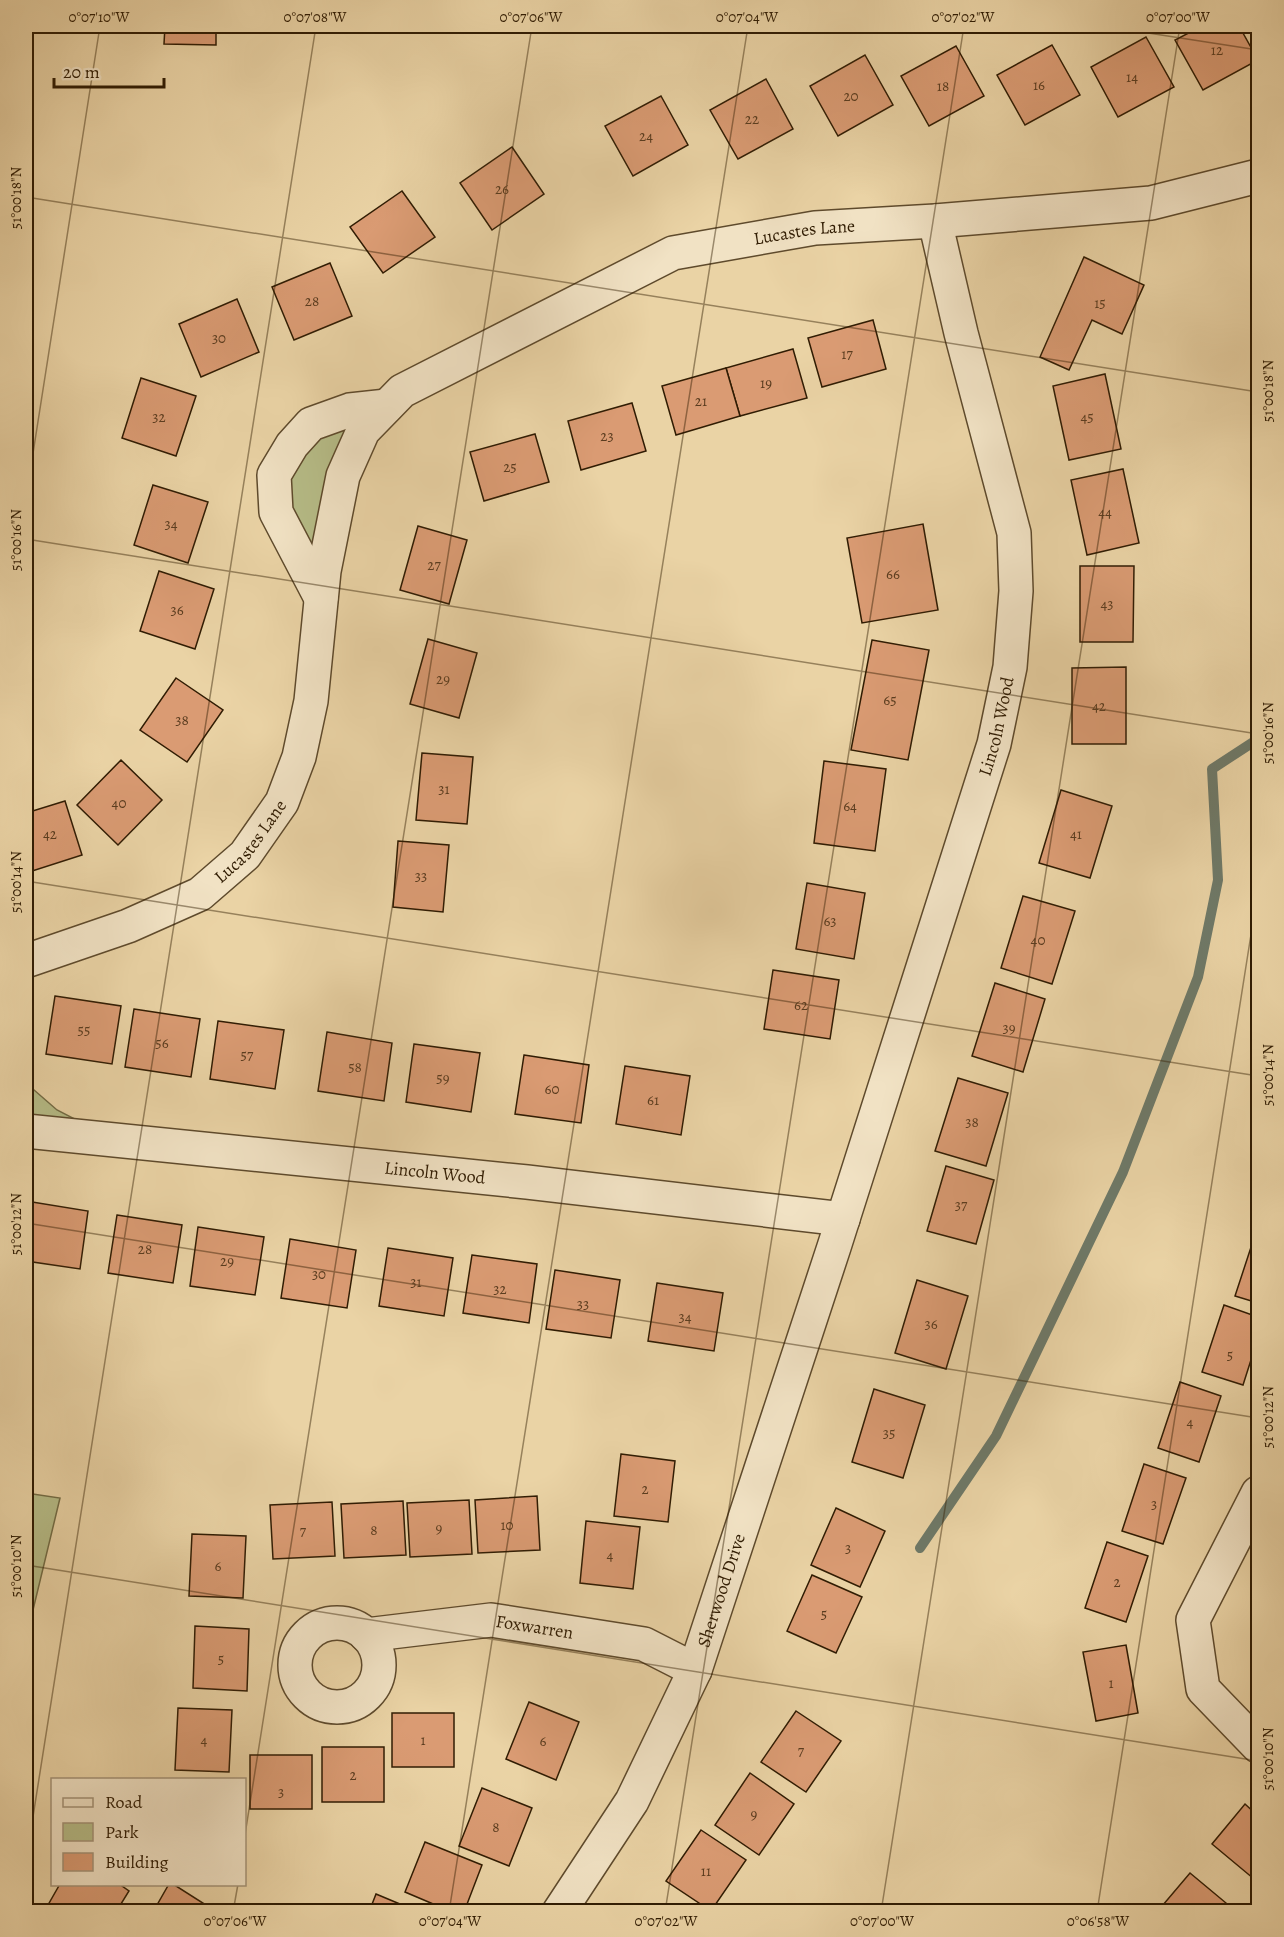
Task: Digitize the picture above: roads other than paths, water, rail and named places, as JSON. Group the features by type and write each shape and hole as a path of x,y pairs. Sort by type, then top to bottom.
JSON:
{"street":[{"name":"Lucastes Lane","path":"26,961 128,926 200,894 245,855 282,802 299,757 311,702 321,598 343,476 363,431 402,391 673,253 815,228 935,221 1151,203 1258,176"},
{"name":"Lincoln Wood","path":"26,1131 526,1182 839,1233 994,744 1010,667 1016,591 1014,533 961,333 935,221"},
{"path":"321,598 276,512 274,475 292,445 311,424 350,410 387,406"},
{"name":"Sherwood Drive","path":"559,1911 633,1801 695,1670 839,1233"},
{"path":"1258,1492 1194,1620 1203,1689 1258,1746"},
{"name":"Foxwarren","path":"366,1635 491,1620 644,1644 695,1670"}],"waterway":[{"path":"920,1548 996,1436 1123,1172 1198,977 1218,880 1212,769 1258,739"}]}
